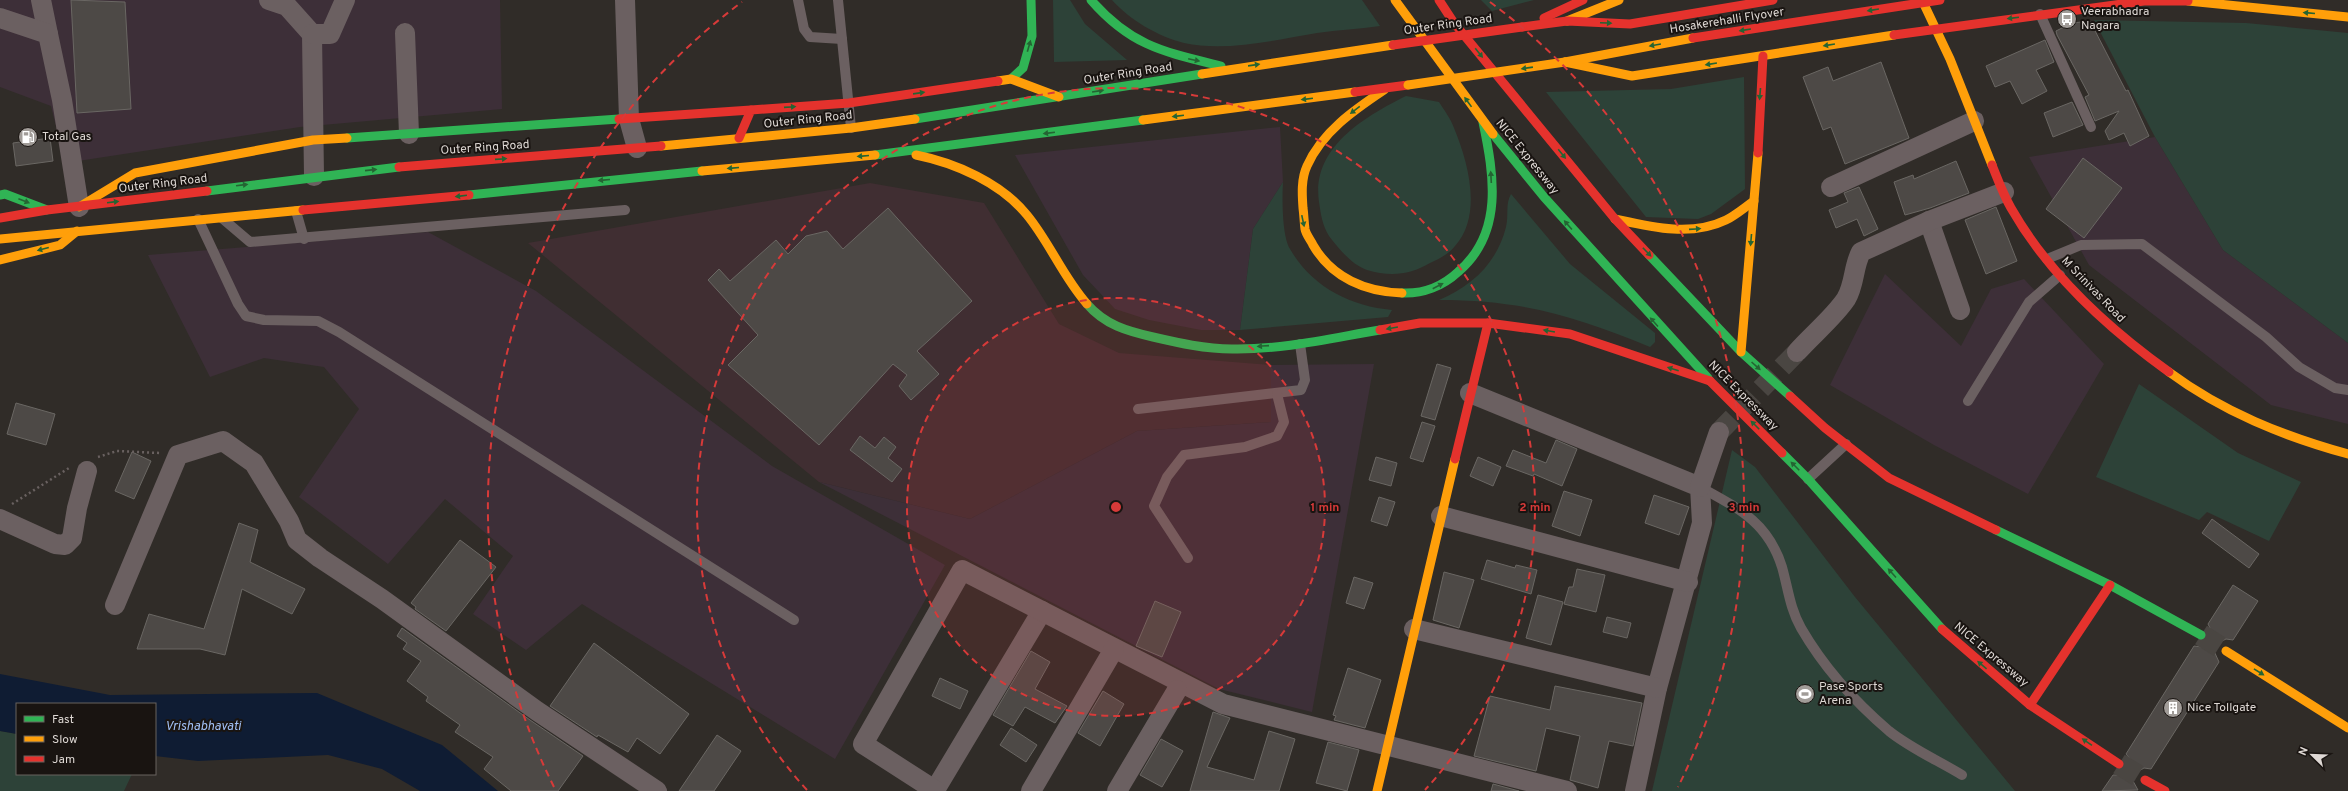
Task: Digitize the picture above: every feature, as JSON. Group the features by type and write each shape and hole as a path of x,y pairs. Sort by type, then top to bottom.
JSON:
{"main road":[{"path":"1011,79 1023,68 1032,36 1031,0"},
{"path":"1091,0 1103,15 1120,31 1142,45 1164,53 1232,69"},
{"name":"NICE Expressway","path":"1395,0 1483,122 1571,229 1710,381 1808,479 1950,638 2030,705 2119,764"},
{"path":"1439,0 1454,23 1615,219 1741,352 1846,444 1888,478 2110,585 2201,635"},
{"path":"1522,27 1583,0"},
{"path":"1567,21 1618,0"},
{"name":"Hosakerehalli Flyover","path":"1567,21 1630,24 1773,0"},
{"name":"M Srinivas Road","path":"1922,0 1937,28 2011,208 2060,275 2144,356 2199,394 2258,425 2296,440 2348,454"},
{"name":"Hosakerehalli Flyover","path":"1565,62 1693,38 1940,0"},
{"path":"0,239 198,219 223,219 296,211 412,202 578,183 902,152 1387,88 1565,62 1632,76 1937,28 2144,1 2174,0 2348,17"},
{"name":"Outer Ring Road","path":"0,218 47,210 314,176 410,166 637,148 851,128 1060,97 1232,69 1567,21"},
{"path":"1741,352 1754,201 1764,56"},
{"path":"79,207 135,173 313,140 849,103 1011,79 1060,97"},
{"path":"1387,88 1354,111 1318,147 1305,172 1300,206 1302,222 1318,256 1335,272 1355,285 1371,291 1419,297 1452,279 1468,265 1480,246 1489,224 1492,177 1483,122"},
{"path":"739,138 751,110"},
{"path":"902,152 944,161 1002,191 1027,215 1078,294 1096,315 1112,325 1127,331 1186,345 1232,349 1300,344 1419,319 1488,323 1570,334 1710,381"},
{"path":"0,195 5,194 47,210"},
{"path":"1615,219 1677,230 1702,228 1724,221 1754,201"},
{"path":"0,261 60,245 77,231"},
{"path":"1377,791 1386,747 1488,323"},
{"path":"2030,705 2110,585"},
{"path":"2226,651 2348,728"},
{"path":"2145,780 2165,791"}],"street":[{"path":"41,0 62,100 79,207"},
{"path":"269,0 287,6 312,34 314,176"},
{"path":"312,34 330,34 345,0"},
{"path":"625,0 629,119 637,148"},
{"path":"0,18 48,34"},
{"path":"405,33 409,134"},
{"path":"1831,187 1974,121"},
{"path":"1797,352 1845,299 1852,287 1856,261 1861,252 1930,221 2004,192"},
{"path":"1930,221 1960,310"},
{"path":"1470,393 1700,487"},
{"path":"1635,791 1657,688 1688,582 1702,524 1700,487 1719,432"},
{"path":"115,605 178,456 223,441 254,462 288,521 297,540 308,549 538,711 657,791"},
{"path":"0,520 55,544 65,545 72,538 77,508 87,471"},
{"path":"1441,516 1688,582"},
{"path":"1042,611 935,791 862,744 962,570 1042,611 1114,649 1223,704 1386,747 1567,791"},
{"path":"1414,629 1657,688"},
{"path":"1031,791 1114,649"},
{"path":"1117,791 1177,690"}],"lane":[{"path":"798,0 804,29 810,37 842,39"},
{"path":"838,0 851,128"},
{"path":"2040,14 2091,127"},
{"path":"223,219 250,242 304,239 625,210"},
{"path":"296,211 304,239"},
{"path":"198,219 238,304 246,316 264,320 318,321 339,332 794,620"},
{"path":"2047,259 2081,245 2115,243 2142,244 2266,337 2299,367 2335,388 2348,390"},
{"path":"1968,402 2029,302 2060,275"},
{"path":"1138,409 1278,394 1300,390 1305,380 1300,344"},
{"path":"1188,558 1154,506 1167,477 1184,455 1245,446 1277,436 1284,422 1278,394"},
{"path":"1808,479 1846,444"},
{"path":"1700,487 1745,512 1756,521 1768,537 1782,566 1791,607 1800,627 1844,687 1890,732 1962,775"}],"shaded area":[{"path":"0,0 500,0 502,109 300,127 65,163 51,106 0,87"},
{"path":"1280,127 1283,182 1253,229 1240,330 1201,330 1149,320 1115,309 1083,275 1015,155"},
{"path":"2155,137 2223,250 2348,343 2348,424 2271,405 2089,265 2029,157"},
{"path":"870,183 984,203 1059,324 1119,353 1271,365 1271,422 1137,431 970,519 819,482 528,243"},
{"path":"428,232 536,291 772,466 945,565 835,759 582,604 526,650 473,614 513,556 445,499 388,564 299,497 359,409 324,367 264,358 210,377 148,255"},
{"path":"1885,274 1961,346 1991,289 2024,279 2104,364 2028,494 1934,445 1830,385"},
{"path":"1374,364 1312,712 1219,689 819,482 970,519 1137,431 1271,422 1271,365"}],"green space":[{"path":"1053,0 1070,0 1085,24 1127,60 1054,62"},
{"path":"1112,0 1362,0 1380,26 1317,33 1268,42 1233,46 1200,45 1184,43 1154,32 1136,21"},
{"path":"1481,0 1534,0 1492,11"},
{"path":"2094,20 2246,23 2348,33 2348,343 2223,250 2155,137"},
{"path":"1744,77 1745,189 1711,214 1698,219 1646,217 1546,92 1671,89"},
{"path":"1406,96 1439,102 1449,118 1464,156 1468,172 1471,204 1469,219 1464,233 1450,251 1440,258 1415,270 1400,274 1384,274 1361,268 1341,251 1329,236 1321,215 1319,183 1323,166 1332,150 1344,137 1374,114"},
{"path":"1283,182 1285,235 1290,249 1299,262 1309,274 1321,284 1347,299 1376,308 1392,310 1388,317 1240,330 1253,229"},
{"path":"1511,194 1570,264 1655,333 1655,342 1650,347 1597,327 1548,312 1496,303 1439,300 1462,288 1482,272 1490,262 1502,240 1506,227 1508,202"},
{"path":"2139,384 2238,453 2301,482 2269,541 2207,512 2199,520 2096,477"},
{"name":"Pase Sports Arena","path":"1732,450 1755,467 1855,597 2015,791 1652,791"},
{"path":"0,731 16,734 16,775 132,775 124,791 0,791"}],"water":[{"name":"Vrishabhavati","path":"0,674 110,695 317,693 442,745 498,791 420,791 382,769 328,755 198,761 156,756 156,703 16,703 16,734 0,731"}],"building":[{"path":"71,0 125,2 131,109 77,113"},
{"path":"2090,21 2126,91 2128,90 2149,136 2130,146 2124,133 2109,140 2105,131 2119,111 2095,121 2085,97 2089,95 2057,35 2056,31 2072,23"},
{"path":"2045,40 2054,62 2036,70 2047,91 2022,104 2010,81 1995,87 1986,66"},
{"path":"1881,62 1909,138 1845,164 1831,127 1823,130 1803,77 1828,67 1833,81"},
{"path":"2072,102 2083,125 2053,137 2044,113"},
{"path":"50,138 53,161 16,166 13,143"},
{"path":"2083,158 2122,188 2084,238 2046,209"},
{"path":"1956,161 1969,193 1930,208 1905,215 1894,182 1913,175 1914,179"},
{"path":"1859,187 1878,229 1864,236 1857,219 1836,228 1829,210 1848,202 1844,193"},
{"path":"1996,207 2017,261 1986,274 1965,220"},
{"path":"888,208 972,301 917,351 939,374 911,400 899,386 907,375 893,364 819,445 728,365 758,335 708,280 719,269 730,281 776,240 788,254 806,236 827,231 843,249"},
{"path":"1437,364 1451,368 1435,420 1421,416"},
{"path":"16,403 55,414 46,445 7,434"},
{"path":"1422,422 1435,426 1423,462 1410,458"},
{"path":"860,436 875,448 884,437 896,447 888,458 902,469 892,482 850,450"},
{"path":"1556,440 1577,449 1562,486 1534,474 1533,476 1506,466 1513,450 1546,463"},
{"path":"132,452 151,461 134,499 115,491"},
{"path":"1376,457 1397,463 1391,486 1369,480"},
{"path":"1478,457 1501,467 1493,486 1470,476"},
{"path":"1564,491 1592,500 1580,536 1552,526"},
{"path":"1654,495 1689,507 1679,535 1645,523"},
{"path":"1379,497 1395,502 1387,526 1371,521"},
{"path":"2212,519 2259,554 2249,568 2202,533"},
{"path":"239,523 258,530 250,562 305,589 292,614 242,589 225,655 200,649 137,649 149,614 204,629"},
{"path":"460,540 496,567 446,631 415,609 416,607 411,603"},
{"path":"1487,560 1515,568 1516,565 1537,570 1531,594 1481,579"},
{"path":"1577,569 1605,575 1596,612 1564,604 1569,587 1573,587"},
{"path":"1444,572 1474,580 1459,628 1433,620"},
{"path":"1354,577 1373,583 1364,609 1346,603"},
{"name":"Nice Tollgate","path":"2233,585 2258,601 2233,640 2226,639 2216,644 2214,651 2219,662 2151,769 2144,768 2134,774 2133,781 2138,790 2102,791 2113,775 2124,775 2130,771 2130,759 2126,754 2194,646 2202,647 2212,641 2213,634 2208,624"},
{"path":"1538,595 1563,602 1551,645 1526,638"},
{"path":"1155,601 1181,612 1162,657 1136,646"},
{"path":"1607,617 1631,623 1627,638 1603,632"},
{"path":"402,628 530,720 583,756 558,791 511,791 484,769 493,757 455,732 460,725 426,701 428,697 407,681 421,661 403,649 407,643 397,636"},
{"path":"594,643 689,714 660,754 637,738 628,752 598,735 597,737 550,706"},
{"path":"1031,651 1050,662 1035,689 1067,706 1055,723 1025,707 1013,726 993,715"},
{"path":"1348,668 1381,680 1365,728 1334,720 1336,716 1333,715"},
{"path":"940,678 968,691 960,709 932,696"},
{"path":"1555,686 1642,703 1633,746 1609,741 1598,788 1570,780 1580,736 1546,728 1536,771 1474,756 1490,696 1550,710"},
{"path":"1103,691 1124,704 1100,746 1078,733"},
{"path":"1213,712 1230,718 1207,767 1254,780 1269,731 1295,739 1279,791 1190,791"},
{"path":"1011,728 1037,745 1026,762 1000,745"},
{"path":"717,735 741,751 714,791 679,791"},
{"path":"1161,739 1183,751 1162,787 1140,775"},
{"path":"1328,742 1359,750 1347,791 1316,783"},
{"path":"1493,784 1519,791 1491,791"}],"tunnel":[{"path":"1719,432 1797,352"},
{"path":"2201,635 2226,651"},
{"path":"2119,764 2145,780"}],"traffic: fast":[{"path":"1011,79 1023,68 1032,36 1031,0"},
{"path":"1091,0 1120,28 1150,45 1165,51 1221,66"},
{"path":"915,119 1202,74"},
{"path":"347,138 619,119"},
{"path":"875,155 1143,120"},
{"path":"1402,293 1418,292 1432,288 1446,281 1458,272 1473,257 1483,240 1489,221 1492,202 1490,162 1483,122"},
{"path":"1493,134 1544,197 1708,378"},
{"path":"207,191 399,167"},
{"path":"469,195 702,171"},
{"path":"0,195 5,194 47,210"},
{"path":"1649,255 1741,352 1790,396"},
{"path":"1087,304 1101,317 1125,329 1143,335 1212,348 1251,349 1288,346 1380,330"},
{"path":"1782,453 1808,479 1942,629"},
{"path":"1996,530 2110,585 2201,635"}],"traffic: slow":[{"path":"1395,0 1493,134"},
{"path":"1567,21 1619,0"},
{"path":"1922,0 1950,59 1992,165"},
{"path":"2188,1 2348,17"},
{"path":"1565,62 1632,76 1894,35"},
{"path":"1565,62 1693,38"},
{"path":"1202,74 1393,45"},
{"path":"1408,85 1565,62"},
{"path":"998,81 1011,79 1059,97"},
{"path":"1384,90 1350,114 1330,132 1313,154 1307,166 1303,181 1303,208 1306,233 1313,245 1330,266 1351,281 1363,286 1376,290 1402,293"},
{"path":"1143,120 1355,92"},
{"path":"661,146 851,128 915,119"},
{"path":"79,207 135,173 313,140 347,138"},
{"path":"1741,352 1758,153"},
{"path":"702,171 875,155"},
{"path":"916,155 947,163 962,169 977,176 1004,193 1027,215 1043,237 1078,294 1087,304"},
{"path":"1615,219 1671,229 1699,228 1726,220 1754,201"},
{"path":"0,239 303,210"},
{"path":"0,260 60,245 77,231"},
{"path":"2169,372 2232,411 2277,431 2348,454"},
{"path":"1377,791 1455,459"},
{"path":"2226,651 2348,728"}],"traffic: jam":[{"path":"1439,0 1454,23 1615,219 1649,255"},
{"path":"1544,18 1583,0"},
{"path":"1522,27 1567,21 1630,24 1773,0"},
{"path":"1693,38 1940,0"},
{"path":"1894,35 2144,1 2188,1"},
{"path":"1393,45 1522,27"},
{"path":"1758,153 1763,56"},
{"path":"739,138 751,110 849,103 998,81"},
{"path":"1355,92 1408,85"},
{"path":"619,119 751,110"},
{"path":"399,167 661,146"},
{"path":"1992,165 2011,208 2026,232 2061,277 2102,318 2169,372"},
{"path":"0,218 47,210 207,191"},
{"path":"303,210 469,195"},
{"path":"1380,330 1420,323 1488,323 1570,334 1710,381"},
{"path":"1455,459 1488,323"},
{"path":"1710,381 1782,453"},
{"path":"1790,396 1825,428 1889,478 1996,530"},
{"path":"2030,705 2110,585"},
{"path":"1942,629 2030,705 2119,764"},
{"path":"2145,780 2165,791"}],"place":[{"name":"Veerabhadra Nagara","path":"2067,19"},
{"name":"Total Gas","path":"28,137"},
{"name":"Pase Sports Arena","path":"1805,694"},
{"name":"Nice Tollgate","path":"2173,708"}]}
